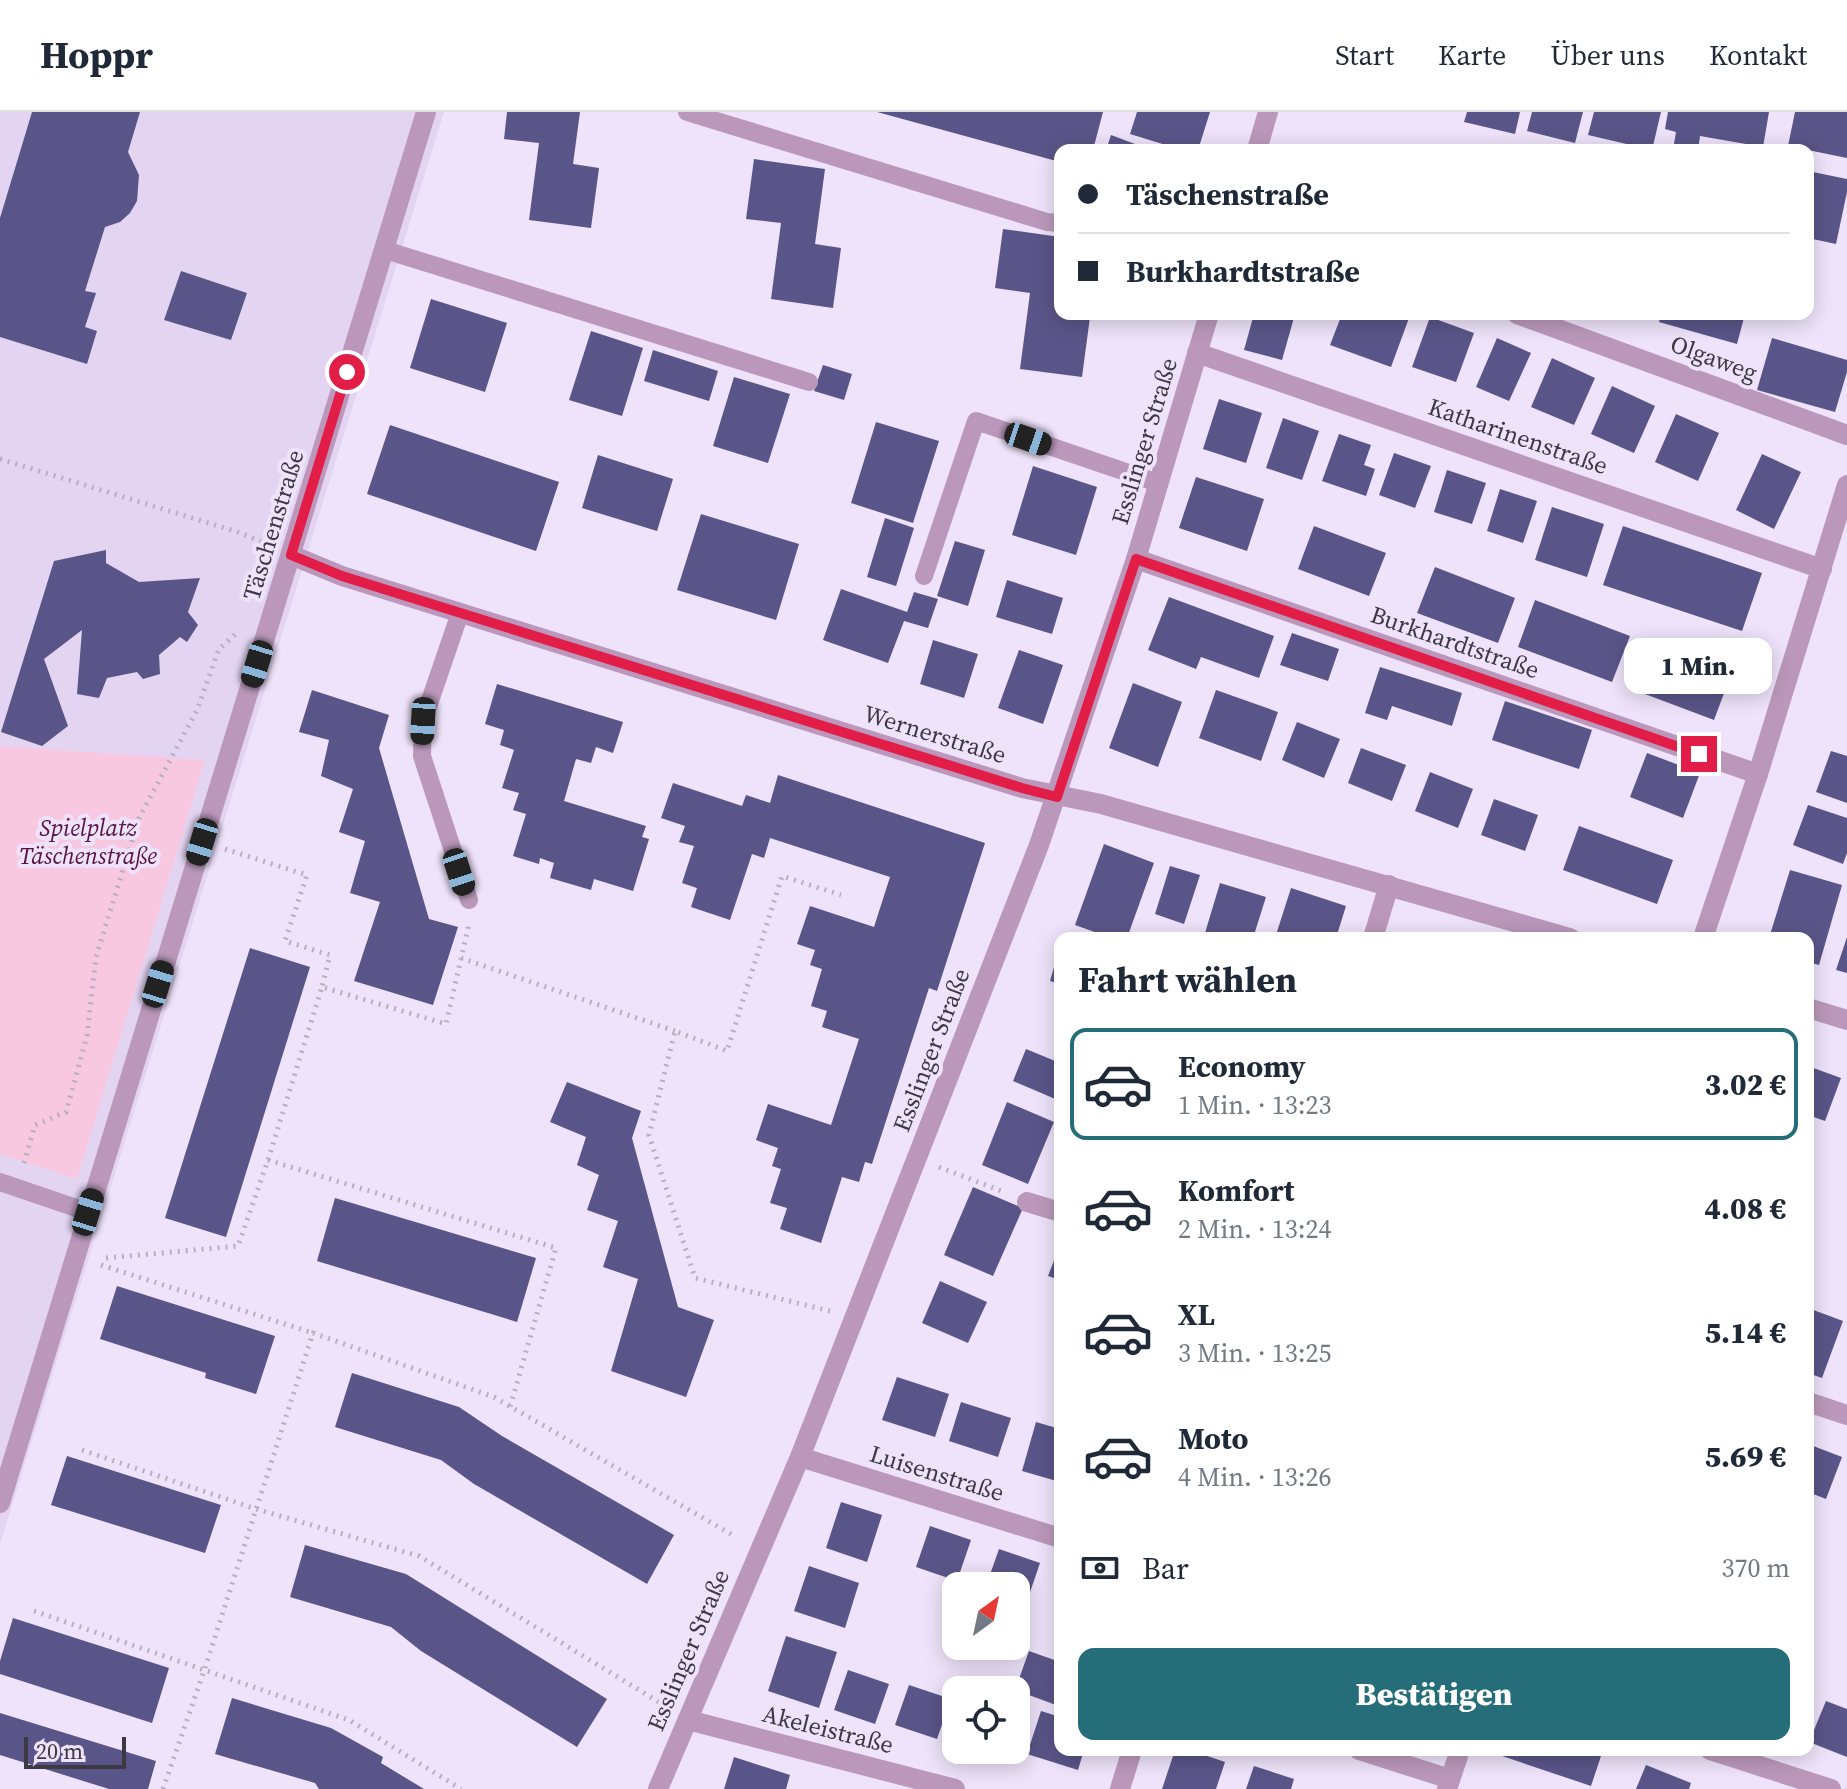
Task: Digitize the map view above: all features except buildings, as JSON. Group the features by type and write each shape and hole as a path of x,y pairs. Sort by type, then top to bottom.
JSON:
{"street":[{"name":"Täschenstraße","path":"0,1503 426,112"},
{"path":"1259,144 1268,112"},
{"name":"Esslinger Straße","path":"658,1789 800,1457 1057,797 1136,559 1207,320"},
{"name":"Olgaweg","path":"1533,320 1847,435"},
{"name":"Katharinenstraße","path":"1197,353 1822,569"},
{"path":"1705,932 1758,774 1847,485"},
{"name":"Wernerstraße","path":"291,555 342,576 1022,788 1101,804 1550,932"},
{"name":"Burkhardtstraße","path":"1136,559 1758,774"},
{"path":"1375,932 1389,885"},
{"path":"1814,1010 1847,1020"},
{"path":"1027,1202 1054,1210"},
{"path":"1814,1404 1847,1415"},
{"name":"Luisenstraße","path":"800,1457 1054,1536"},
{"name":"Akeleistraße","path":"688,1720 955,1789"},
{"path":"1120,1789 1130,1756"},
{"path":"1375,1756 1448,1784 1458,1756"},
{"path":"1726,1756 1800,1784 1831,1789"}],"lane":[{"path":"687,112 1054,223"},
{"path":"385,250 809,382"},
{"path":"924,576 976,421 1158,483"},
{"path":"460,613 423,721 422,756 469,900"},
{"path":"9,1185 88,1212"}],"path":[{"path":"0,459 241,533 291,555"},
{"path":"9,1185 35,1125 66,1112 87,1036 96,957 139,818 197,710 219,649 239,630 266,634"},
{"path":"106,1258 238,1246 268,1160 330,955 285,941 307,875 202,842"},
{"path":"461,958 727,1051 782,876 841,895"},
{"path":"322,987 446,1024 470,920"},
{"path":"675,1031 649,1135 695,1278 854,1317"},
{"path":"916,1159 1027,1202"},
{"path":"268,1160 556,1248 510,1407"},
{"path":"74,1257 313,1333 494,1397 758,1550"},
{"path":"163,1789 313,1333"},
{"path":"82,1450 256,1509 419,1556 688,1720"},
{"path":"34,1611 349,1720 461,1789"}],"shaded area":[{"path":"0,112 444,112 0,1544"}],"green space":[{"name":"Spielplatz Täschenstraße","path":"0,746 205,760 77,1179 0,1154"}],"route":[{"path":"347,372 291,555 342,576 1022,788 1057,797 1136,559 1699,754"}]}
